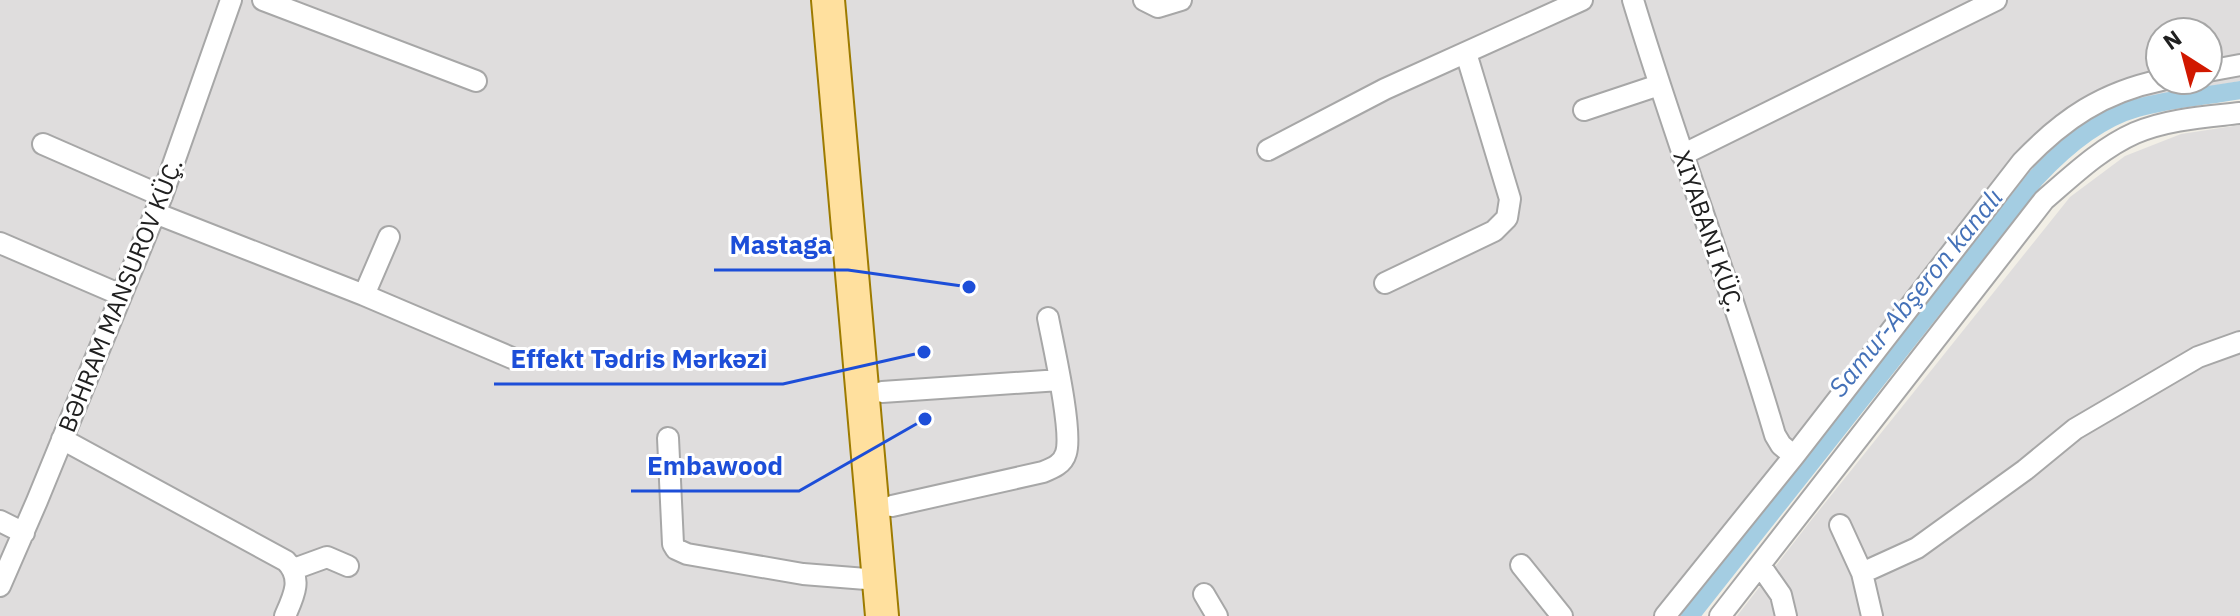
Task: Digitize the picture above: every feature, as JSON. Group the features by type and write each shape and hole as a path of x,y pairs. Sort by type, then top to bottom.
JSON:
{"main road":[{"path":"828,0 882,616"},
{"path":"848,0 901,616"}],"street":[{"name":"BƏHRAM MANSUROV KÜÇ.","path":"0,586 158,204 231,0"},
{"path":"263,0 476,81"},
{"path":"1144,0 1158,7 1181,0"},
{"path":"1268,150 1385,89 1582,0"},
{"name":"XIYABANI KÜÇ.","path":"1633,0 1682,155 1751,351 1775,435 1794,456"},
{"path":"1682,155 1996,0"},
{"path":"1385,283 1494,231 1507,218 1510,199 1466,53"},
{"path":"1584,110 1659,85"},
{"path":"1665,616 1794,456 2022,162 2051,132 2110,95 2144,85"},
{"path":"1720,616 2044,200 2076,172 2135,133 2169,122 2240,113"},
{"path":"43,144 158,204 512,358"},
{"path":"364,295 389,237"},
{"path":"0,243 121,295"},
{"path":"892,506 1058,466 1066,455 1067,442 1060,380 1048,318"},
{"path":"1862,573 1917,548 2014,479 2075,429 2198,357 2240,342"},
{"path":"882,392 1060,380"},
{"path":"668,438 673,544 676,549 687,554 803,574 879,580"},
{"path":"62,439 286,561 294,569 297,580 295,594 285,616"},
{"path":"0,521 24,533"},
{"path":"1840,525 1862,573 1872,616"},
{"path":"294,569 327,557 348,566"},
{"path":"1521,565 1562,616"},
{"path":"1760,565 1781,595 1786,616"},
{"path":"1204,594 1217,616"}],"shaded area":[{"path":"0,0 2240,0 2240,81 2224,84 2224,16 2144,16 2144,96 2157,96 2117,107 2086,124 2051,152 2015,190 1678,616 0,616"},
{"path":"2240,125 2240,616 1737,616 2070,197 2125,156 2181,134"}],"waterway":[{"name":"Samur-Abşeron kanalı","path":"1690,616 2036,178 2058,156 2095,127 2122,113 2162,102 2240,90"}],"place":[{"name":"Mastaga","path":"969,287"},
{"name":"Effekt Tədris Mərkəzi","path":"924,352"},
{"name":"Embawood","path":"925,419"}]}
